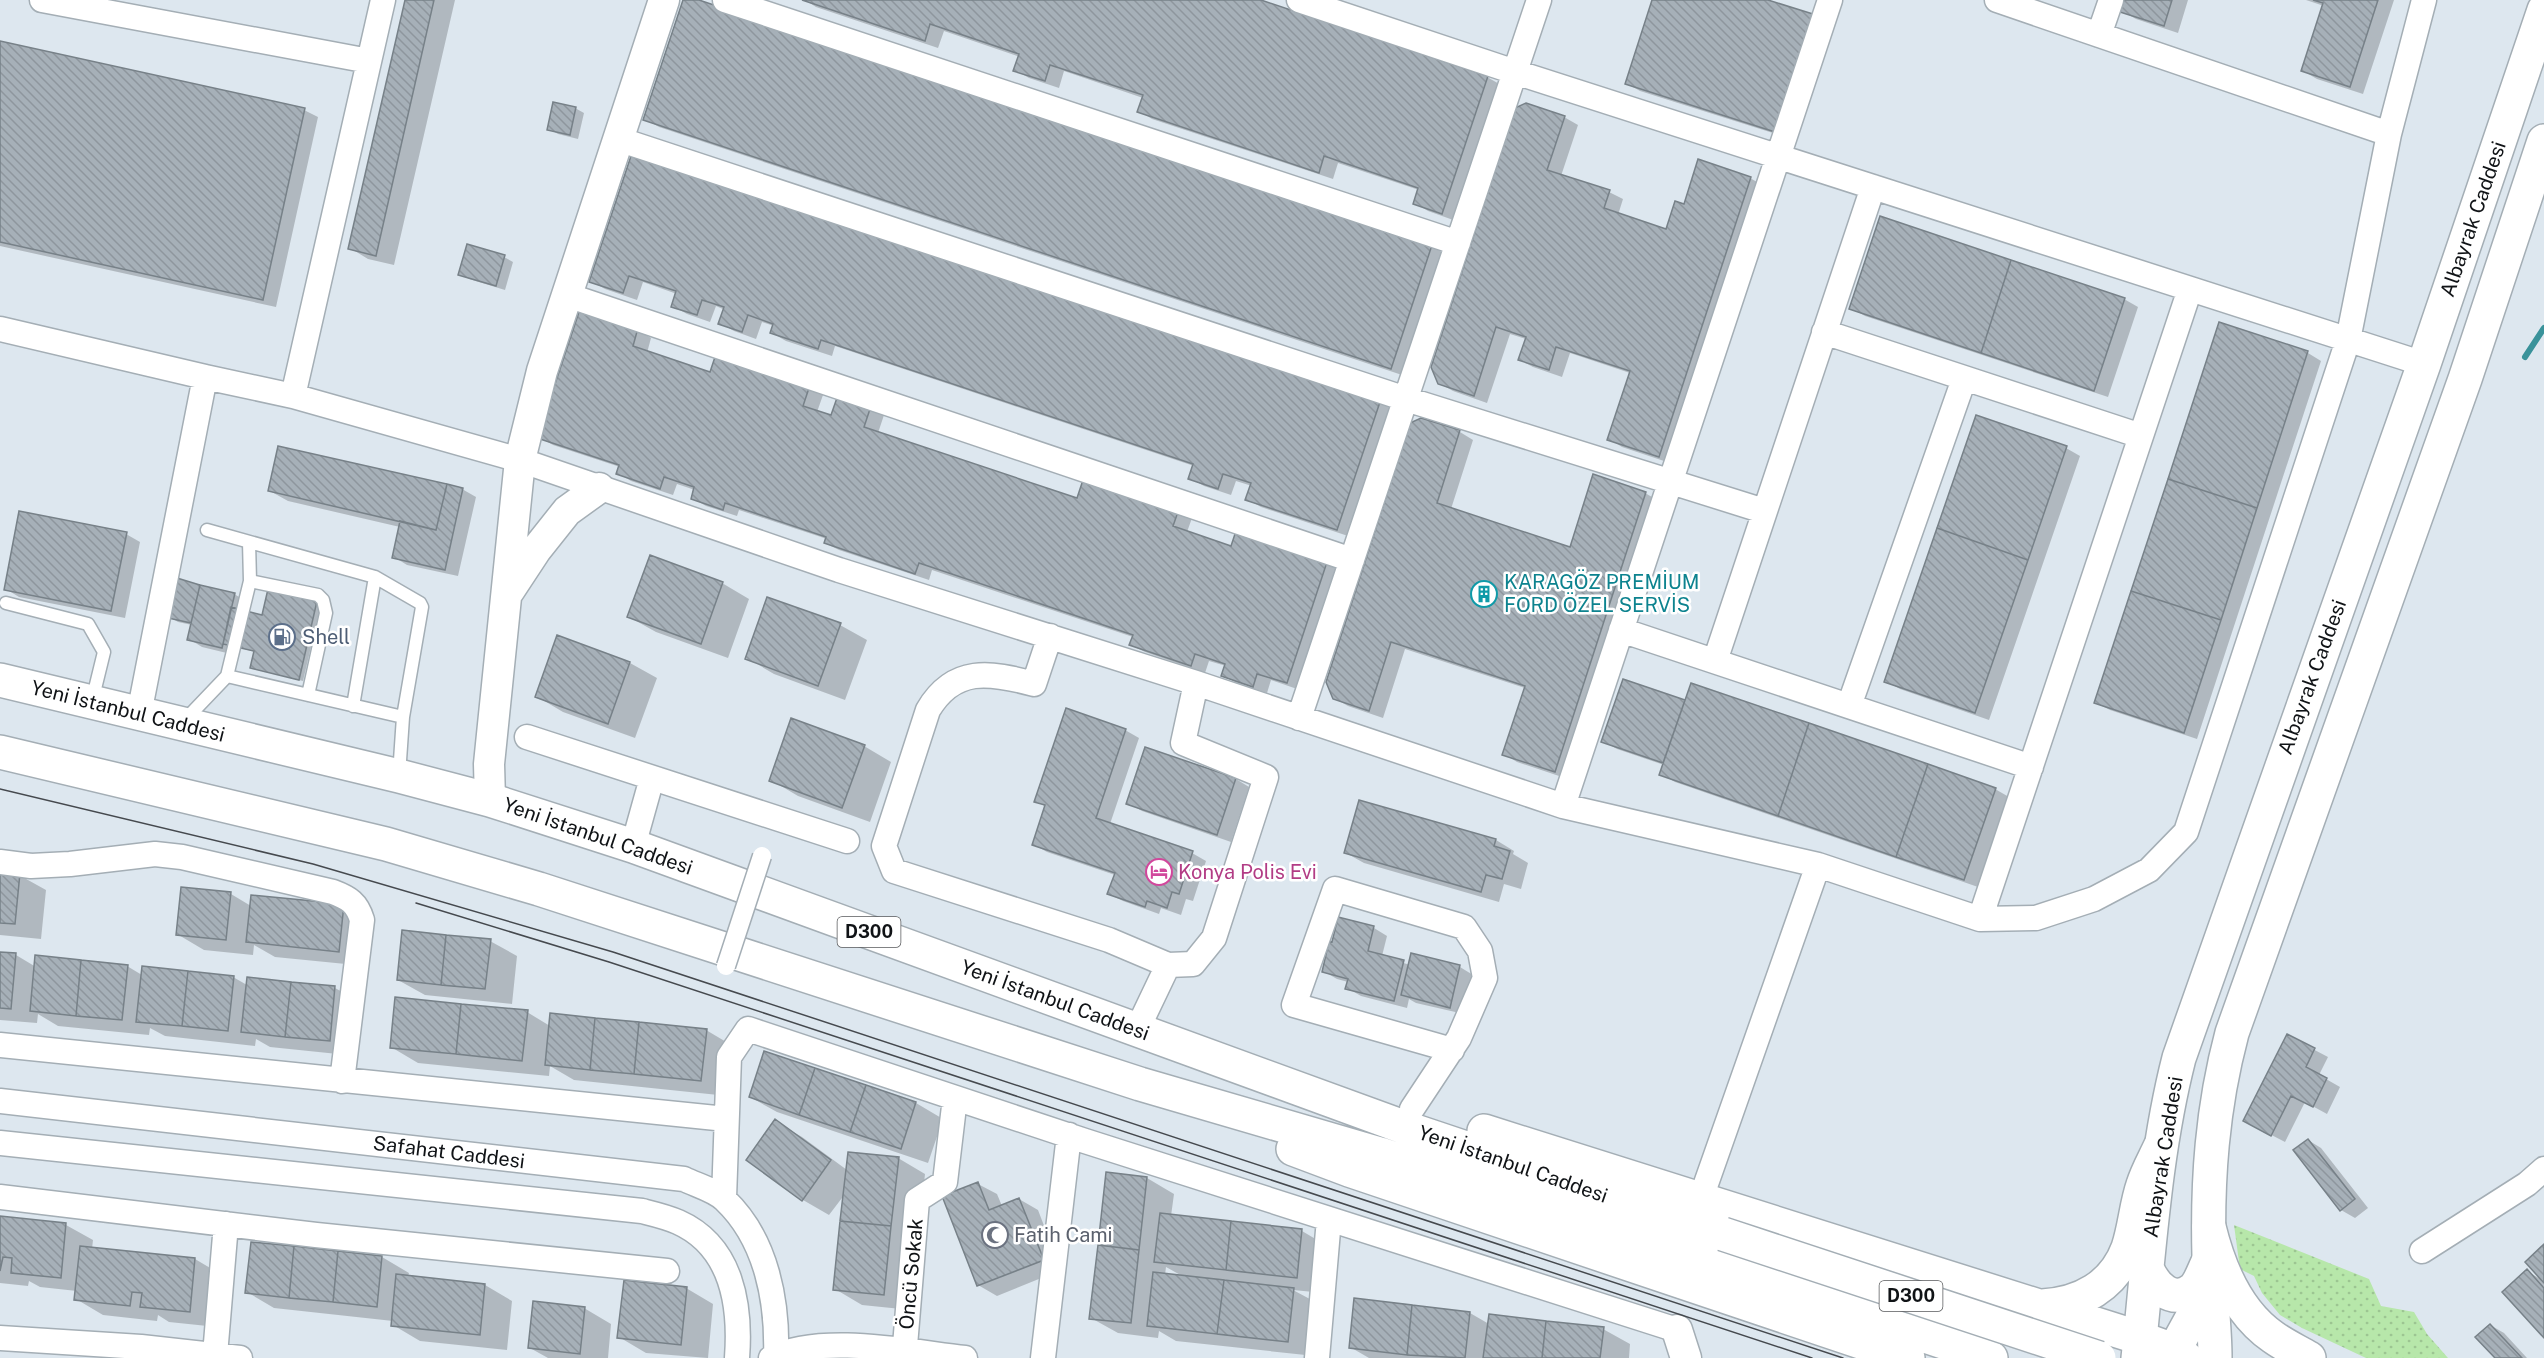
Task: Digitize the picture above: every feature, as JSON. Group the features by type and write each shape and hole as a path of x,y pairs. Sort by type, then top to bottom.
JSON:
{"main road":[{"name":"Albayrak Caddesi","path":"2139,1348 2160,1147 2179,1058 2424,364 2544,10"},
{"path":"2215,1358 2209,1259 2212,1136 2218,1092 2232,1033 2465,379 2544,141"},
{"name":"Yeni İstanbul Caddesi","path":"0,680 399,776 490,800 633,846 1285,1084 1512,1164 2099,1358"},
{"name":"Yeni İstanbul Caddesi","path":"0,752 275,815 386,844 600,908 1140,1084 1380,1154 1991,1358"},
{"path":"1140,1084 1212,1116 1349,1170 1908,1358"},
{"path":"1285,1084 1332,1088 1412,1109 1701,1198 2038,1306 2139,1348 2177,1356 2193,1316 2209,1259"},
{"path":"2038,1306 2057,1305 2091,1295 2112,1275 2128,1248 2143,1185 2160,1147"},
{"path":"2209,1227 2214,1248 2228,1282 2247,1312 2271,1336 2309,1358"},
{"path":"2147,1268 2152,1281 2159,1289 2180,1295 2192,1290 2209,1259"},
{"path":"2038,1306 2070,1326 2080,1346 2080,1358"}],"street":[{"path":"42,0 369,62"},
{"path":"293,396 383,0"},
{"path":"490,800 489,764 520,460 542,370 664,0"},
{"path":"725,0 1458,243"},
{"path":"1299,0 1515,72 2424,364"},
{"path":"1299,718 1539,0"},
{"path":"1563,806 1830,0"},
{"path":"1997,0 2389,134"},
{"path":"2099,35 2111,0"},
{"path":"0,329 293,396 520,460 839,570 1196,683 1563,806 1818,865 1980,919 2036,918 2094,899 2149,870 2186,832 2348,339 2389,134 2424,0"},
{"path":"618,139 1406,399 1764,511"},
{"path":"1714,661 1873,187"},
{"path":"1980,919 2190,289"},
{"path":"567,295 1352,560"},
{"path":"1824,332 2141,436"},
{"path":"139,714 205,377"},
{"path":"1849,706 1964,379"},
{"path":"506,596 567,511 599,488"},
{"path":"1621,630 2031,767"},
{"path":"1050,636 1034,684 1005,676 975,675 956,681 938,694 928,711 884,846 887,860 894,871 1109,940 1168,965 1193,964 1214,939 1266,777 1183,743 1196,683"},
{"path":"527,737 847,841"},
{"path":"633,846 652,778"},
{"path":"0,862 31,866 155,854 182,856 333,892 351,899 359,908 362,920 342,1081"},
{"path":"726,966 762,856"},
{"path":"1701,1198 1818,865"},
{"path":"1412,1109 1452,1050 1459,1038 1485,978 1480,951 1464,927 1335,889 1294,1005 1452,1050"},
{"path":"1137,1030 1168,965"},
{"path":"724,1198 729,1057 748,1029 1069,1135 1677,1330 1686,1358"},
{"path":"0,1045 726,1119"},
{"name":"Öncü Sokak","path":"904,1355 917,1200 945,1182 955,1098"},
{"name":"Safahat Caddesi","path":"0,1101 684,1179 724,1198 749,1230 766,1265 774,1302 775,1357"},
{"path":"1043,1358 1069,1135"},
{"name":"Safahat Caddesi","path":"0,1143 642,1211 679,1222 710,1243 731,1280 739,1325 737,1358"},
{"path":"2422,1251 2528,1184 2544,1169"},
{"path":"0,1197 226,1224 667,1271"},
{"path":"1317,1358 1329,1219"},
{"path":"215,1355 226,1224"},
{"path":"0,1338 42,1349 141,1347 240,1358"},
{"path":"775,1357 806,1353 831,1344 904,1355 965,1358"}],"lane":[{"path":"207,530 375,577 417,600 422,607 403,717 399,776"},
{"path":"181,724 227,676 250,581 249,542"},
{"path":"353,706 375,577"},
{"path":"250,581 318,595 323,600 326,613 308,695"},
{"path":"6,603 88,624 104,652 92,702"},
{"path":"227,676 403,717"}],"green space":[{"path":"2234,1225 2369,1279 2381,1306 2414,1312 2427,1334 2448,1358 2366,1358 2280,1315 2262,1293 2254,1276 2240,1269"}],"building":[{"path":"405,0 434,0 376,256 348,249"},
{"path":"683,0 699,0 1432,245 1391,369 643,120"},
{"path":"802,0 1261,0 1488,76 1442,214 1413,204 1418,188 1324,156 1319,173 1137,112 1143,95 1050,65 1045,81 1013,71 1019,54 930,24 925,41"},
{"path":"1652,0 1768,0 1813,14 1775,132 1625,84"},
{"path":"2124,0 2172,0 2164,26 2120,12"},
{"path":"2313,0 2378,0 2350,87 2301,71 2323,3"},
{"path":"0,41 305,108 263,300 0,242"},
{"path":"553,102 576,107 570,135 547,130"},
{"path":"1526,103 1565,116 1547,170 1610,190 1604,208 1666,229 1675,201 1684,204 1698,159 1751,177 1659,457 1607,440 1630,371 1556,347 1549,370 1518,360 1526,337 1496,327 1474,396 1438,384 1431,367 1515,108"},
{"path":"633,150 1381,399 1337,530 1245,500 1251,483 1223,474 1218,489 1188,479 1193,464 821,340 818,349 770,333 773,324 748,315 742,332 718,324 724,307 702,300 697,315 671,307 676,291 629,276 623,293 589,282"},
{"path":"1880,216 2011,260 1981,353 1849,309"},
{"path":"467,244 505,255 496,286 458,275"},
{"path":"2011,260 2125,298 2094,391 1981,353"},
{"path":"580,309 638,328 633,346 710,372 716,354 810,385 803,406 831,415 838,395 871,406 864,427 1077,498 1084,477 1179,509 1173,526 1231,546 1237,528 1328,559 1287,683 1257,674 1253,687 1221,676 1225,664 1195,654 1191,666 1129,645 1133,635 919,563 915,574 824,543 826,537 725,503 723,510 691,499 694,487 664,477 660,489 616,474 619,465 537,438"},
{"path":"2219,322 2308,351 2257,508 2168,479"},
{"path":"1976,415 2067,446 2028,560 1937,528"},
{"name":"KARAGÖZ PREMİUM FORD ÖZEL SERVİS","path":"1421,418 1460,430 1437,503 1570,547 1593,474 1646,492 1555,772 1502,755 1525,686 1391,642 1369,711 1333,699 1326,682 1410,423"},
{"path":"278,446 447,484 436,530 268,491"},
{"path":"2168,479 2257,508 2221,620 2131,591"},
{"path":"447,484 463,488 445,570 392,558 400,521 436,530"},
{"path":"19,511 127,532 111,611 4,590"},
{"path":"1937,528 2028,560 1975,713 1884,682"},
{"path":"650,555 723,582 701,644 627,617"},
{"path":"177,578 200,585 191,623 168,618"},
{"path":"200,585 235,593 222,648 187,640"},
{"path":"268,589 317,601 299,680 250,668 254,651 223,644 231,607 262,615"},
{"path":"2131,591 2221,620 2184,733 2094,703"},
{"path":"767,597 841,623 818,686 745,659"},
{"path":"557,635 630,662 608,724 535,697"},
{"path":"1623,679 1685,700 1663,763 1601,742"},
{"path":"1691,683 1809,723 1778,816 1659,775"},
{"path":"1066,708 1126,729 1096,818 1193,851 1179,894 1172,892 1167,908 1147,901 1145,907 1107,894 1115,873 1032,845 1045,805 1034,802"},
{"path":"791,718 865,745 842,808 769,781"},
{"path":"1809,723 1928,764 1896,857 1778,816"},
{"path":"1145,747 1236,778 1217,835 1126,804"},
{"path":"1928,764 1996,788 1964,880 1896,857"},
{"path":"1359,800 1496,839 1494,846 1510,851 1502,879 1486,875 1481,892 1344,853"},
{"path":"0,871 20,873 15,924 0,923"},
{"path":"181,887 231,892 226,940 176,935"},
{"path":"251,895 344,904 339,952 246,942"},
{"path":"1338,917 1374,926 1368,951 1404,960 1394,1001 1345,989 1348,979 1322,972 1329,941 1332,942"},
{"path":"402,930 446,935 441,985 397,980"},
{"path":"446,935 491,939 485,989 441,985"},
{"path":"0,952 16,953 11,1009 0,1008"},
{"path":"1411,953 1460,965 1450,1008 1401,995"},
{"path":"35,955 81,960 76,1016 30,1011"},
{"path":"81,960 128,965 122,1020 76,1016"},
{"path":"142,966 188,971 182,1026 136,1022"},
{"path":"188,971 234,976 228,1031 182,1026"},
{"path":"247,977 291,982 285,1037 241,1032"},
{"path":"291,982 335,986 330,1041 285,1037"},
{"path":"395,997 461,1004 456,1054 390,1048"},
{"path":"461,1004 528,1010 522,1061 456,1054"},
{"path":"550,1013 595,1018 590,1070 545,1065"},
{"path":"595,1018 639,1022 634,1074 590,1070"},
{"path":"639,1022 707,1029 701,1081 634,1074"},
{"path":"2287,1034 2315,1048 2306,1067 2327,1078 2313,1107 2291,1096 2271,1136 2243,1121"},
{"path":"764,1051 815,1068 799,1115 749,1097"},
{"path":"815,1068 866,1085 850,1132 799,1115"},
{"path":"866,1085 916,1102 901,1149 850,1132"},
{"path":"775,1119 831,1160 802,1201 746,1160"},
{"path":"2308,1139 2355,1199 2340,1211 2293,1150"},
{"path":"848,1152 899,1157 891,1226 840,1221"},
{"path":"1106,1172 1147,1177 1139,1250 1098,1245"},
{"name":"Fatih Cami","path":"978,1182 989,1210 1019,1198 1044,1260 977,1286 942,1196"},
{"path":"1160,1213 1231,1221 1226,1270 1154,1262"},
{"path":"0,1216 66,1223 61,1278 11,1273 12,1258 3,1257 0,1271"},
{"path":"840,1221 891,1226 884,1295 833,1290"},
{"path":"1231,1221 1302,1229 1297,1278 1226,1270"},
{"path":"251,1242 294,1246 289,1298 245,1293"},
{"path":"2544,1244 2544,1283 2525,1262"},
{"path":"1098,1245 1139,1250 1131,1323 1089,1319"},
{"path":"80,1246 195,1258 190,1312 140,1307 142,1293 132,1292 130,1306 74,1300"},
{"path":"294,1246 338,1251 333,1302 289,1298"},
{"path":"338,1251 382,1256 377,1307 333,1302"},
{"path":"2527,1269 2544,1288 2544,1338 2502,1292"},
{"path":"1153,1272 1224,1280 1217,1334 1147,1326"},
{"path":"396,1274 485,1284 480,1335 391,1326"},
{"path":"624,1280 687,1287 681,1345 617,1338"},
{"path":"1224,1280 1294,1288 1288,1342 1217,1334"},
{"path":"1354,1298 1412,1305 1407,1355 1349,1348"},
{"path":"533,1301 585,1307 580,1354 528,1348"},
{"path":"1412,1305 1470,1312 1465,1358 1407,1355"},
{"path":"1489,1314 1546,1321 1542,1358 1483,1358"},
{"path":"1546,1321 1604,1327 1600,1358 1542,1358"},
{"path":"2490,1324 2522,1358 2495,1358 2475,1337"}],"waterway":[{"path":"2525,357 2544,328"}],"tram line":[{"path":"0,789 313,864 613,952 1843,1358"},
{"path":"416,903 609,962 1812,1358"}],"place":[{"name":"KARAGÖZ PREMİUM FORD ÖZEL SERVİS","path":"1484,594"},
{"name":"Shell","path":"282,637"},
{"name":"Konya Polis Evi","path":"1159,872"},
{"name":"Fatih Cami","path":"995,1235"}]}
